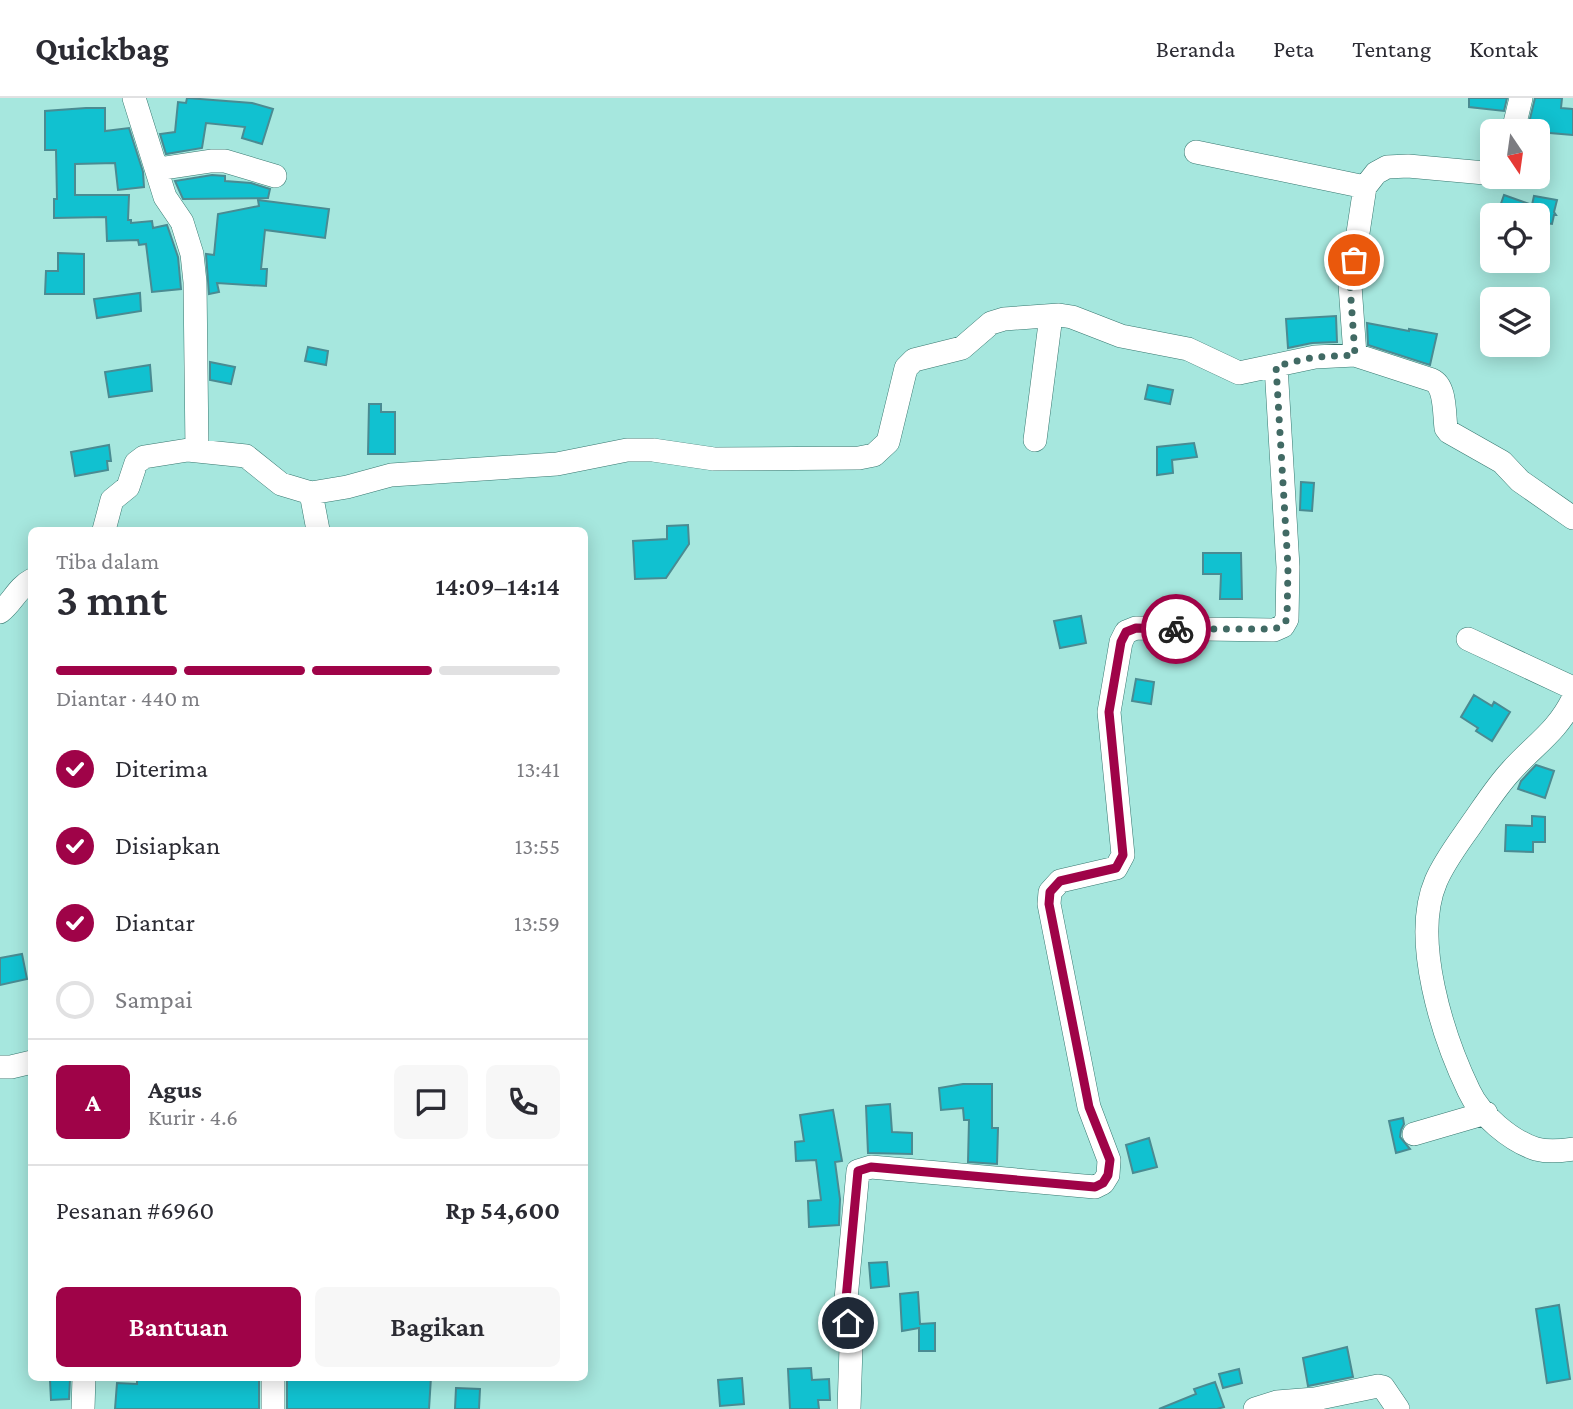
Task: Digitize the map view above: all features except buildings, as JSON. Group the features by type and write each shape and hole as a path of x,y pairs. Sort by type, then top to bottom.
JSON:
{"street":[{"path":"134,98 165,197 182,222 192,254 195,282 197,451"},
{"path":"1516,119 1521,98"},
{"path":"1196,152 1365,187"},
{"path":"158,169 225,161 275,176"},
{"path":"1355,355 1350,285 1365,187 1376,173 1387,167 1408,166 1480,173"},
{"path":"105,527 112,500 128,487 139,459 197,451 246,456 281,484 311,493 391,475 557,464 627,450 653,450 692,456 859,458 874,455 888,442 906,368 914,360 961,348 991,323 1004,319 1051,316 1072,317 1121,336 1188,349 1239,373 1315,357 1355,355 1437,382 1448,432 1502,462 1520,481 1573,517"},
{"path":"1035,440 1051,316"},
{"path":"849,1409 851,1347 846,1299 858,1171 871,1167 1095,1187 1103,1183 1108,1175 1110,1160 1089,1107 1049,904 1050,892 1060,881 1116,868 1123,855 1109,712 1121,642 1126,632 1136,628 1266,630 1283,626 1287,619 1288,567 1276,366"},
{"path":"311,493 317,527"},
{"path":"0,612 21,586 28,582"},
{"path":"1468,639 1573,688"},
{"path":"1573,699 1556,729 1511,771 1454,849 1436,881 1427,941 1436,1002 1460,1073 1472,1097 1486,1113 1522,1143 1538,1150 1573,1149"},
{"path":"0,1067 28,1063"},
{"path":"1414,1134 1486,1113"},
{"path":"83,1409 85,1381"},
{"path":"273,1381 273,1409"},
{"path":"1255,1409 1277,1402 1314,1399 1381,1386 1398,1409"}],"way so far":[{"path":"1176,629 1258,631 1283,626 1287,619 1288,567 1276,366 1315,357 1355,355 1350,285 1354,260"}],"route":[{"path":"848,1323 846,1299 850,1233 858,1171 871,1167 1095,1187 1103,1183 1108,1175 1110,1160 1089,1107 1049,904 1050,892 1060,881 1116,868 1123,855 1109,712 1121,642 1126,632 1136,628 1176,629"}]}
